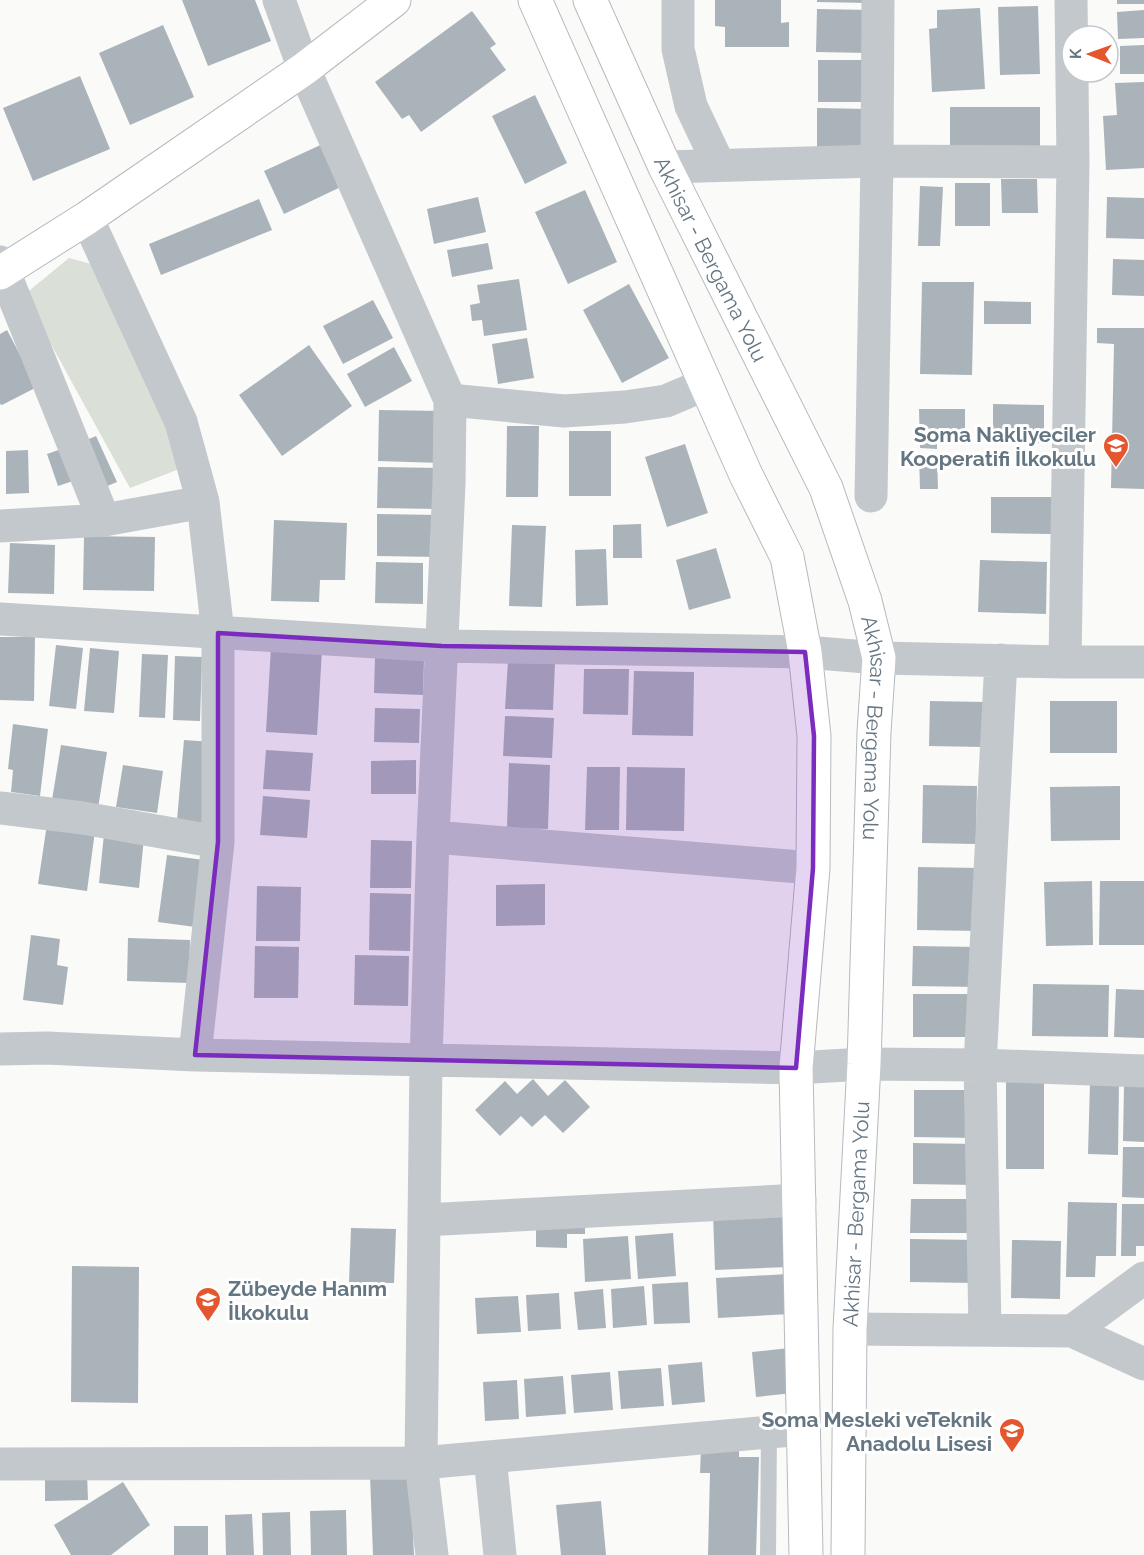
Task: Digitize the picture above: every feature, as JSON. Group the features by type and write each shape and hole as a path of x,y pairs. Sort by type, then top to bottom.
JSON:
{"main road":[{"path":"1,268 87,218 304,69 394,0"},
{"path":"535,0 746,475 788,557 805,652 814,736 813,868 796,1068 806,1555"},
{"name":"Akhisar - Bergama Yolu","path":"590,0 665,167 826,488 865,601 879,657 874,732 864,1064 850,1329 848,1555"}],"street":[{"path":"279,0 304,69 450,400 449,484 433,837 426,1061 422,1463 432,1555"},
{"path":"678,0 678,49 691,106 719,165"},
{"path":"871,496 878,0"},
{"path":"1065,662 1073,162 1071,0"},
{"path":"665,167 877,161 1073,162"},
{"path":"87,218 181,422 203,502 218,633 218,842 195,1055"},
{"path":"1,268 104,520"},
{"path":"450,400 564,411 625,407 666,401 706,384"},
{"path":"0,526 104,520 203,502"},
{"path":"0,619 442,646 805,652 879,657 1144,662"},
{"path":"985,1330 980,1065 1001,660"},
{"path":"0,808 83,818 218,842"},
{"path":"433,837 813,868"},
{"path":"0,1049 47,1048 195,1055 426,1061 796,1068 864,1064 980,1065 1144,1071"},
{"path":"424,1220 800,1200"},
{"path":"1072,1331 1139,1286"},
{"path":"850,1329 1072,1331 1144,1364"},
{"path":"0,1464 422,1463 803,1429"},
{"path":"490,1457 500,1555"}],"lane":[{"path":"768,1555 770,1432"}],"highlighted area":[{"path":"218,633 442,646 805,652 814,736 813,868 796,1068 195,1055 218,842"}],"shaded area":[{"path":"69,258 95,265 187,466 130,488 24,295"}],"building":[{"path":"182,0 255,0 271,41 208,66"},
{"path":"715,0 781,0 781,23 789,22 789,47 725,47 725,27 715,26"},
{"path":"817,0 869,0 869,3 817,2"},
{"path":"1117,0 1144,0 1144,4 1117,4"},
{"path":"1038,6 1040,74 1000,75 998,7"},
{"path":"980,8 985,89 932,92 929,29 937,28 937,10"},
{"path":"817,9 869,10 868,53 816,52"},
{"path":"1144,10 1144,38 1120,39 1117,12"},
{"path":"472,11 496,44 490,48 506,70 421,132 409,115 402,119 375,82"},
{"path":"163,25 194,97 130,125 99,53"},
{"path":"1144,45 1144,74 1120,74 1120,46"},
{"path":"818,60 869,60 869,102 818,102"},
{"path":"80,76 110,149 33,181 3,108"},
{"path":"1144,82 1144,168 1106,170 1103,116 1117,115 1115,84"},
{"path":"535,95 567,163 525,184 492,116"},
{"path":"950,107 1040,107 1040,149 950,149"},
{"path":"817,108 869,109 868,148 817,147"},
{"path":"327,142 347,184 284,214 264,171"},
{"path":"1001,179 1037,179 1038,213 1002,213"},
{"path":"955,183 990,183 990,226 955,226"},
{"path":"920,186 943,187 940,246 918,246"},
{"path":"585,190 617,262 568,284 535,212"},
{"path":"478,197 486,232 434,244 427,209"},
{"path":"1107,197 1144,198 1144,239 1106,238"},
{"path":"259,199 272,230 161,275 149,244"},
{"path":"488,243 493,269 452,277 447,250"},
{"path":"1113,259 1144,260 1144,296 1112,295"},
{"path":"519,279 527,330 484,336 482,320 472,321 470,305 480,303 477,285"},
{"path":"922,282 974,282 972,375 920,374"},
{"path":"629,284 669,358 622,383 583,310"},
{"path":"373,300 393,338 343,364 323,326"},
{"path":"984,301 1031,302 1031,324 984,324"},
{"path":"1097,328 1144,328 1144,489 1111,488 1114,344 1097,343"},
{"path":"7,330 37,387 2,405 0,404 0,334"},
{"path":"527,338 534,378 498,384 492,344"},
{"path":"309,345 352,406 282,456 239,395"},
{"path":"394,347 412,381 365,407 347,374"},
{"path":"993,404 1044,405 1044,443 993,443"},
{"path":"919,409 965,409 965,438 937,438 937,449 920,448"},
{"path":"379,410 442,411 441,463 378,461"},
{"path":"507,426 539,426 538,497 506,497"},
{"path":"569,431 611,431 611,496 569,496"},
{"path":"96,436 117,482 98,490 77,444"},
{"path":"685,444 708,513 667,527 645,457"},
{"path":"70,446 82,478 58,486 47,454"},
{"path":"28,450 29,493 6,494 6,451"},
{"path":"919,454 937,454 938,489 920,489"},
{"path":"378,467 441,468 440,509 377,508"},
{"path":"991,497 1052,497 1052,534 991,533"},
{"path":"377,514 440,515 440,557 377,556"},
{"path":"274,520 347,523 345,580 320,580 319,602 271,601"},
{"path":"641,524 642,558 613,558 613,525"},
{"path":"512,525 546,526 542,607 509,606"},
{"path":"84,536 155,537 154,591 83,590"},
{"path":"10,543 55,545 54,594 8,593"},
{"path":"716,548 731,598 689,610 676,560"},
{"path":"606,549 608,605 576,606 575,550"},
{"path":"980,560 1047,562 1046,614 978,612"},
{"path":"376,562 423,563 423,604 375,603"},
{"path":"0,637 35,637 34,701 0,700"},
{"path":"56,645 83,648 76,709 49,706"},
{"path":"271,647 322,650 317,735 266,732"},
{"path":"90,648 119,651 114,713 84,711"},
{"path":"142,654 168,655 165,718 139,717"},
{"path":"175,656 202,657 200,721 173,720"},
{"path":"375,657 424,659 423,695 374,693"},
{"path":"508,661 555,663 553,710 505,709"},
{"path":"584,669 629,669 628,715 583,714"},
{"path":"634,671 694,672 693,736 632,735"},
{"path":"930,701 984,702 983,747 929,746"},
{"path":"1050,701 1117,701 1117,753 1050,753"},
{"path":"375,708 420,709 419,743 374,742"},
{"path":"505,716 554,718 552,758 503,756"},
{"path":"13,724 48,729 40,796 11,792 13,770 8,769"},
{"path":"184,740 213,742 207,823 177,820"},
{"path":"61,745 107,752 98,808 52,800"},
{"path":"266,750 313,753 310,791 263,789"},
{"path":"416,760 416,794 371,794 371,761"},
{"path":"509,763 550,765 548,829 507,828"},
{"path":"123,765 163,771 157,813 116,807"},
{"path":"587,767 620,767 619,830 585,830"},
{"path":"627,767 685,768 684,831 626,830"},
{"path":"923,785 977,786 976,844 922,843"},
{"path":"1120,786 1120,840 1051,841 1050,787"},
{"path":"263,796 310,800 307,838 260,835"},
{"path":"47,824 95,831 87,891 38,884"},
{"path":"104,834 144,838 139,888 99,883"},
{"path":"371,840 412,841 411,888 370,888"},
{"path":"167,855 204,860 195,927 158,922"},
{"path":"918,867 981,868 980,931 917,930"},
{"path":"1092,881 1093,945 1046,946 1044,882"},
{"path":"1100,881 1144,881 1144,945 1099,945"},
{"path":"545,884 545,925 496,926 496,885"},
{"path":"257,886 301,887 300,941 256,941"},
{"path":"370,893 411,894 410,951 369,950"},
{"path":"31,935 60,939 57,965 68,967 63,1005 23,1000"},
{"path":"128,938 190,940 189,983 127,981"},
{"path":"255,946 299,947 298,998 254,998"},
{"path":"913,946 978,947 978,987 912,986"},
{"path":"355,955 409,956 408,1006 354,1005"},
{"path":"1033,984 1109,985 1108,1037 1032,1036"},
{"path":"1116,989 1144,990 1144,1038 1114,1037"},
{"path":"913,994 979,994 980,1037 913,1037"},
{"path":"533,1079 548,1096 565,1080 590,1107 563,1133 545,1115 532,1127 521,1116 500,1136 475,1110 505,1081 517,1094"},
{"path":"1006,1081 1044,1081 1044,1169 1006,1169"},
{"path":"1090,1082 1119,1082 1118,1155 1088,1154"},
{"path":"1124,1085 1144,1085 1144,1142 1123,1141"},
{"path":"914,1090 978,1090 978,1138 914,1137"},
{"path":"913,1143 976,1144 976,1185 913,1184"},
{"path":"1123,1147 1144,1147 1144,1198 1122,1197"},
{"path":"911,1199 978,1199 978,1233 910,1233"},
{"path":"1068,1202 1117,1203 1116,1256 1096,1256 1095,1277 1066,1277"},
{"path":"1122,1204 1144,1204 1144,1246 1136,1246 1136,1256 1121,1256"},
{"path":"786,1209 788,1267 715,1270 713,1213"},
{"path":"536,1219 585,1220 585,1234 567,1234 567,1248 536,1247"},
{"path":"351,1228 396,1229 394,1283 386,1283 386,1295 361,1294 362,1283 349,1283"},
{"path":"673,1233 676,1276 638,1279 635,1236"},
{"path":"628,1236 631,1279 585,1282 583,1239"},
{"path":"910,1239 976,1240 976,1283 910,1282"},
{"path":"1012,1240 1061,1241 1060,1299 1011,1298"},
{"path":"72,1266 139,1267 138,1403 71,1402"},
{"path":"788,1274 790,1314 718,1318 716,1278"},
{"path":"688,1282 690,1323 654,1324 652,1284"},
{"path":"644,1286 647,1325 613,1328 611,1289"},
{"path":"603,1289 606,1328 578,1330 574,1292"},
{"path":"559,1293 561,1329 528,1331 526,1295"},
{"path":"518,1296 521,1332 477,1334 475,1298"},
{"path":"799,1347 803,1392 756,1397 752,1352"},
{"path":"702,1362 705,1402 672,1405 668,1365"},
{"path":"661,1368 664,1406 621,1409 618,1371"},
{"path":"610,1372 613,1410 574,1413 571,1375"},
{"path":"563,1376 566,1414 526,1417 524,1379"},
{"path":"517,1380 519,1419 485,1421 483,1382"},
{"path":"701,1449 739,1450 739,1457 759,1457 756,1555 708,1555 710,1473 700,1473"},
{"path":"87,1473 88,1500 45,1501 45,1475"},
{"path":"410,1473 414,1555 373,1555 370,1475"},
{"path":"123,1482 150,1525 111,1555 71,1555 54,1525"},
{"path":"601,1501 606,1555 561,1555 556,1505"},
{"path":"346,1510 347,1555 311,1555 310,1511"},
{"path":"290,1512 291,1555 263,1555 262,1513"},
{"path":"252,1514 254,1555 226,1555 225,1515"},
{"path":"174,1526 208,1526 208,1555 174,1555"}],"place":[{"name":"Soma Nakliyeciler Kooperatifi İlkokulu","path":"1116,469"},
{"name":"Zübeyde Hanım İlkokulu","path":"208,1323"},
{"name":"Soma Mesleki veTeknik Anadolu Lisesi","path":"1012,1454"}]}
